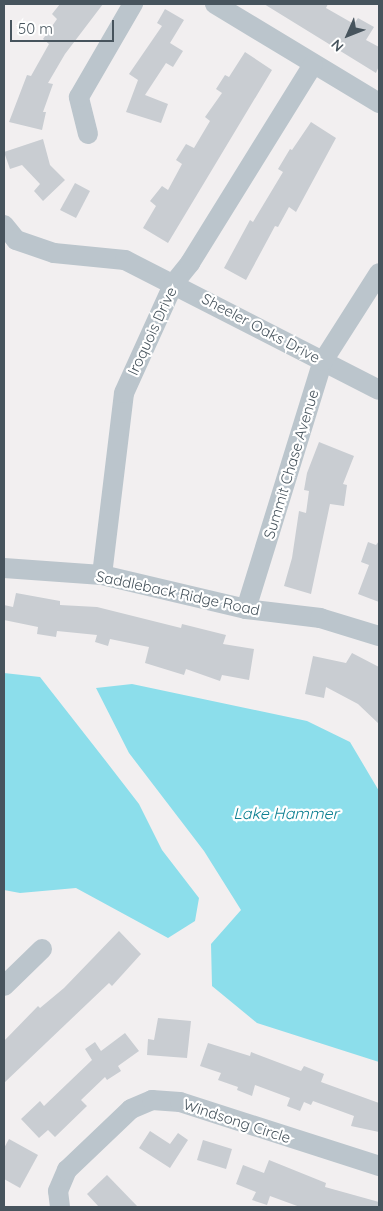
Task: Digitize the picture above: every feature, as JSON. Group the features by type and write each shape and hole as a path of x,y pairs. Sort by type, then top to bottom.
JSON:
{"street":[{"path":"88,134 79,97 133,4"},
{"path":"216,4 313,65 379,103"},
{"name":"Iroquois Drive","path":"102,575 124,393 174,283 190,263 313,65"},
{"name":"Sheeler Oaks Drive","path":"8,238 54,253 125,260 174,283 379,390"},
{"name":"Summit Chase Avenue","path":"246,609 324,361 379,273"},
{"name":"Saddleback Ridge Road","path":"4,568 102,575 246,609 320,618 379,636"},
{"path":"4,986 42,950"},
{"name":"Windsong Circle","path":"60,1207 58,1190 67,1170 131,1108 152,1100 180,1102 379,1166"}],"water":[{"path":"4,673 40,677 139,804 162,850 199,898 195,921 168,938 76,888 20,893 4,890"},
{"name":"Lake Hammer","path":"132,684 307,721 350,742 379,791 379,1062 257,1023 212,986 211,944 241,910 204,851 129,753 96,688"}],"building":[{"path":"60,4 103,4 65,54 48,83 53,84 43,112 46,112 42,130 9,122 27,75 31,76 49,44 43,39 57,19 52,14"},
{"path":"264,4 328,4 326,8 354,24 358,18 374,27 366,40 379,47 379,66 376,73"},
{"path":"165,9 184,20 170,43 183,51 173,67 166,63 145,95 168,104 161,123 126,112 138,80 129,74 162,26 157,23"},
{"path":"245,52 272,70 168,243 143,228 156,206 150,201 162,186 168,190 182,164 176,160 186,144 194,148 210,121 205,117 222,93 216,89 225,75 229,77"},
{"path":"311,122 336,138 296,212 289,207 278,227 275,226 246,280 224,268 250,220 253,222 283,172 278,169 290,149 292,150"},
{"path":"43,139 50,165 65,180 43,201 34,191 40,184 22,165 10,169 4,152"},
{"path":"75,183 90,191 76,218 60,210"},
{"path":"319,442 354,456 343,484 347,485 344,506 330,504 311,594 284,586 292,558 299,511 306,513 309,491 304,490 307,473"},
{"path":"379,541 379,602 358,594 369,565 361,562 368,542 376,545"},
{"path":"16,593 60,601 60,605 97,607 181,628 182,624 226,635 223,644 254,649 249,680 222,675 220,681 186,669 184,675 145,663 149,647 110,639 108,646 95,642 97,635 57,631 56,637 37,634 38,627 4,620 4,605 13,607"},
{"path":"352,653 379,667 379,724 358,704 326,687 324,698 305,694 313,656 346,663"},
{"path":"119,931 141,954 112,986 109,983 4,1083 4,1041 38,1006 40,1008 64,988"},
{"path":"158,1018 191,1021 187,1058 147,1055 148,1039 154,1040"},
{"path":"125,1033 139,1051 118,1066 121,1071 107,1080 105,1077 81,1100 87,1106 55,1137 48,1130 39,1138 21,1119 40,1101 44,1106 92,1060 85,1049 95,1042 101,1051"},
{"path":"208,1043 250,1056 251,1052 301,1071 304,1066 324,1074 321,1082 379,1103 379,1132 351,1126 354,1116 313,1101 311,1105 304,1102 300,1111 287,1106 290,1098 255,1085 252,1096 237,1090 238,1087 218,1080 221,1073 200,1066"},
{"path":"150,1131 170,1144 178,1133 188,1140 170,1168 139,1148"},
{"path":"9,1139 38,1155 20,1188 4,1179 4,1148"},
{"path":"203,1140 232,1149 226,1169 197,1160"},
{"path":"269,1160 326,1183 325,1187 379,1202 379,1207 300,1207 270,1196 267,1205 252,1200 256,1192 236,1184 243,1165 264,1173"},
{"path":"107,1175 138,1207 99,1207 87,1194"}]}
